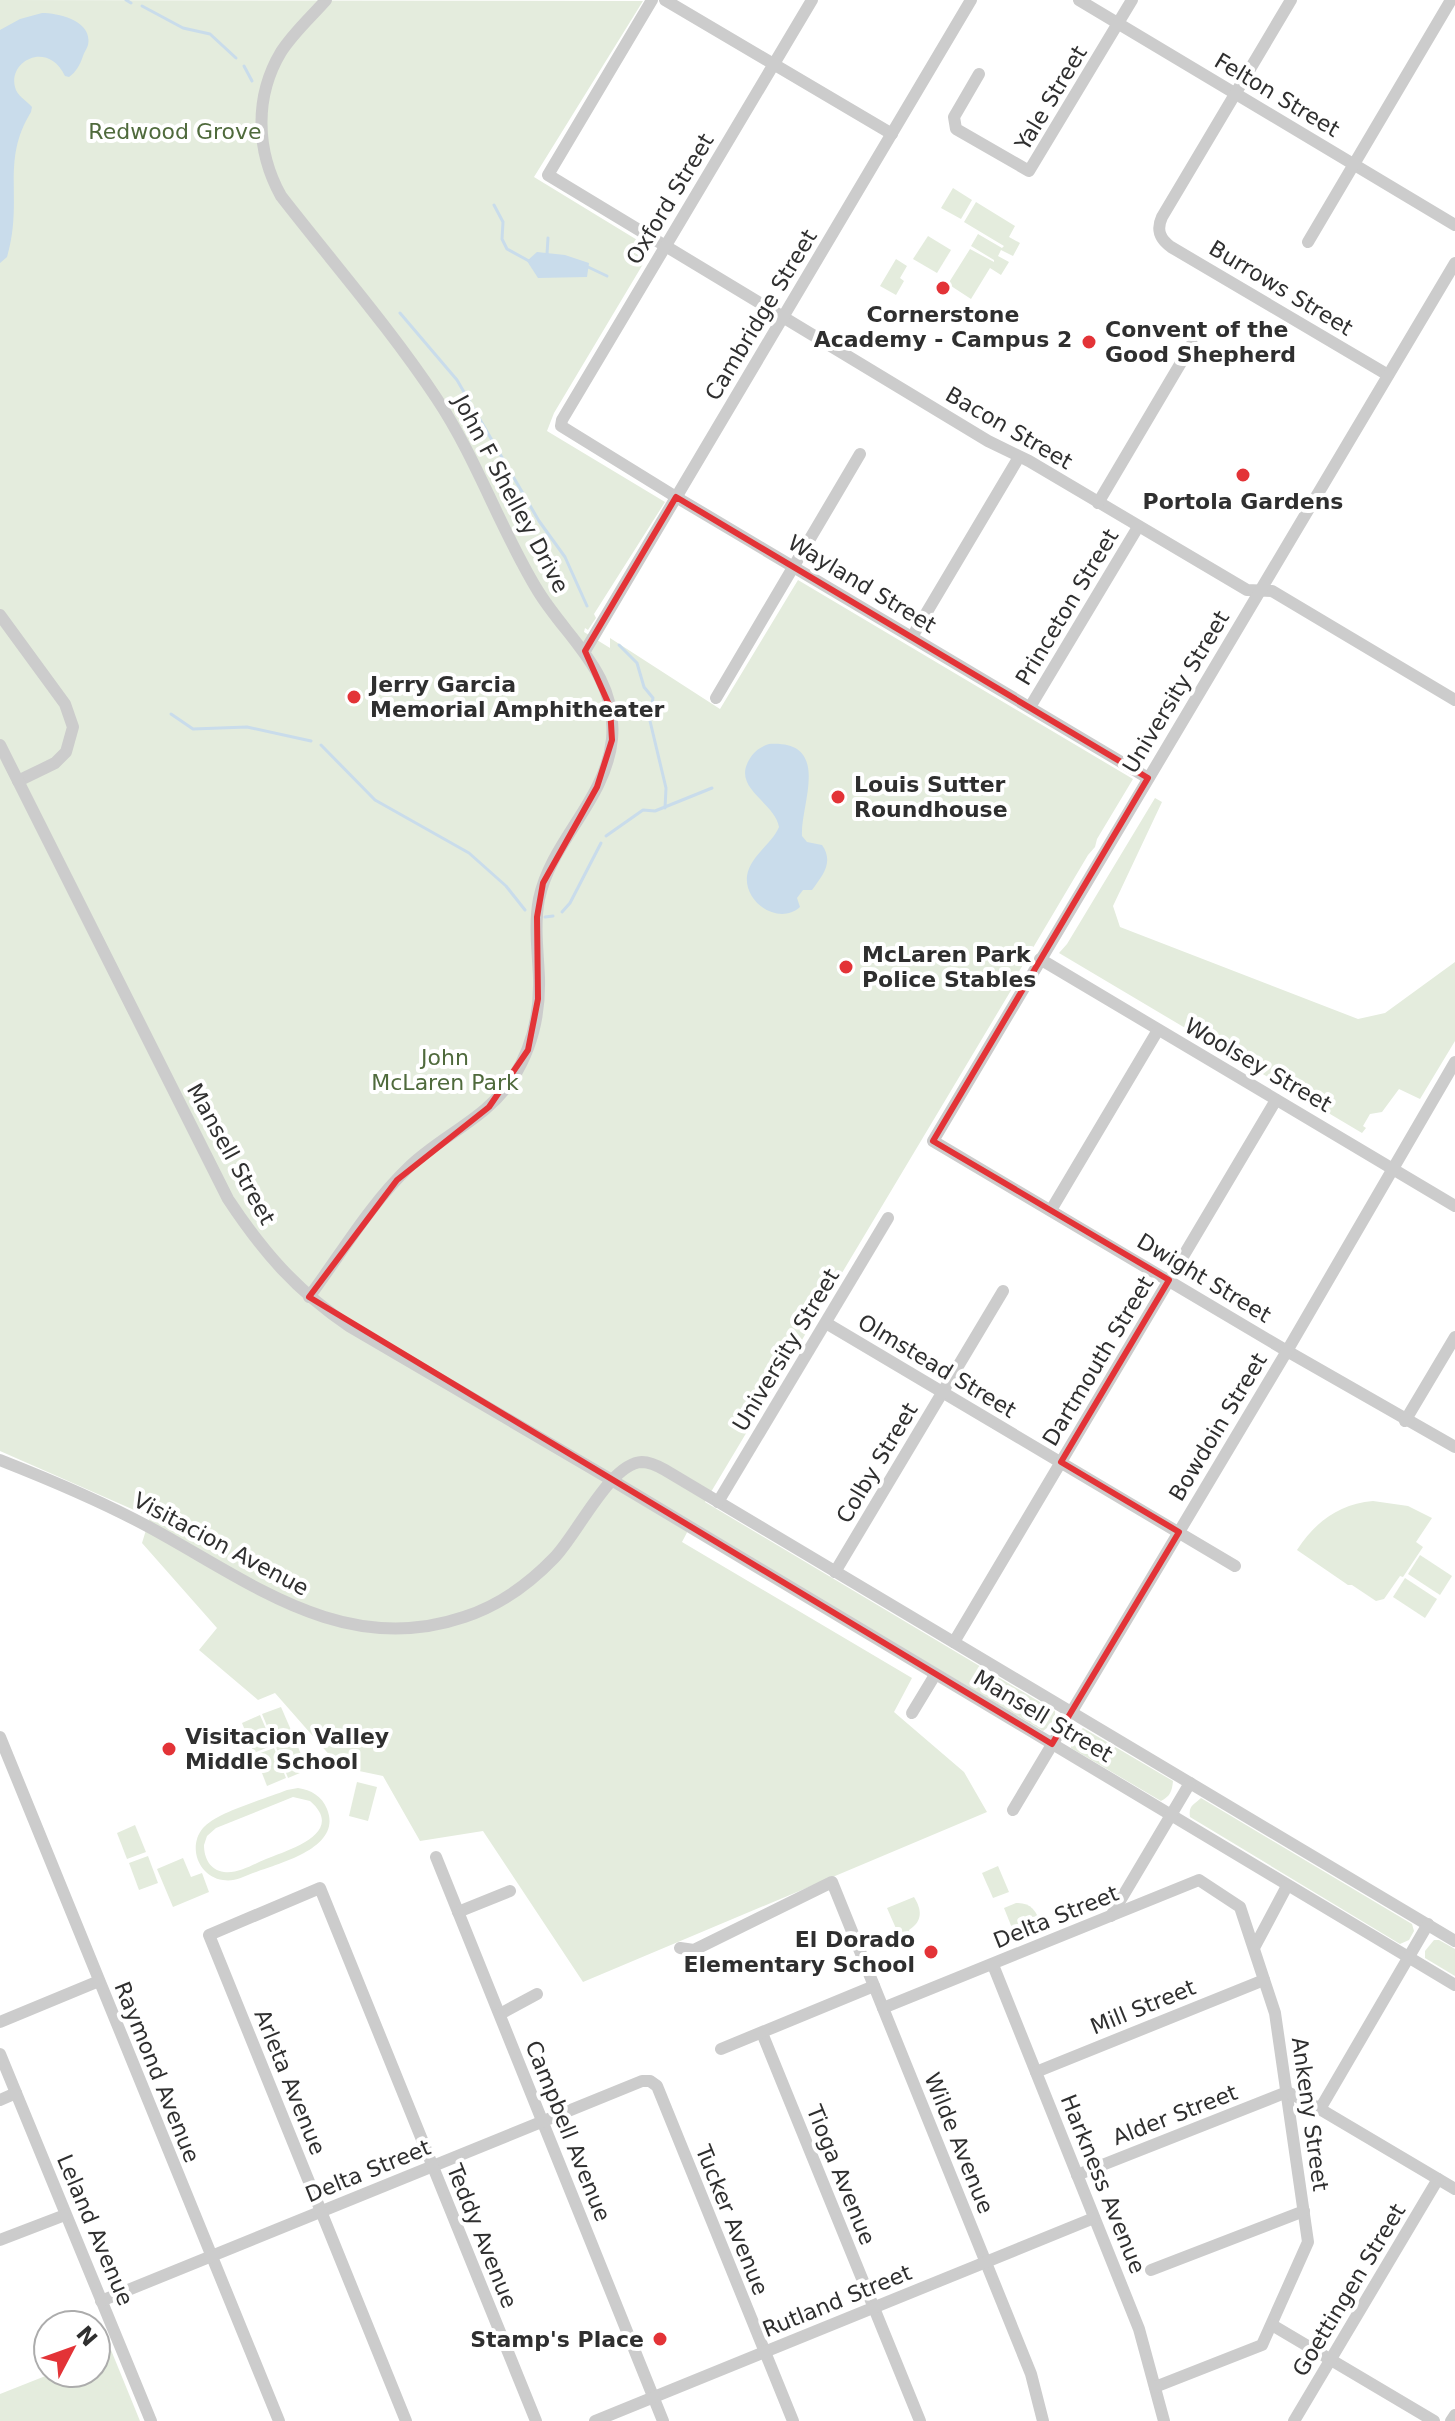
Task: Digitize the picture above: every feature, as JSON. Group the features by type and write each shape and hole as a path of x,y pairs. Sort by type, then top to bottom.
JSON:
{"street":[{"name":"John F Shelley Drive","path":"309,1297 397,1180 436,1145 489,1107 512,1081 528,1050 538,999 537,917 543,883 597,787 612,740 610,707 596,670 538,591 438,400 281,196 272,178 261,139 267,84 281,52 326,0"},
{"name":"Bacon Street","path":"652,0 548,175 1138,527 1247,590 1272,591 1455,700"},
{"path":"665,0 892,134"},
{"name":"Oxford Street","path":"562,420 812,0"},
{"name":"Cambridge Street","path":"585,651 971,0"},
{"name":"Felton Street","path":"1079,0 1455,225"},
{"name":"Yale Street","path":"979,74 954,117 956,129 1029,171 1132,0"},
{"path":"1235,94 1291,0"},
{"path":"1308,242 1451,0"},
{"name":"Burrows Street","path":"1235,94 1162,217 1159,232 1163,240 1388,375"},
{"name":"University Street","path":"933,1141 1455,263"},
{"name":"Princeton Street","path":"1098,503 1192,344"},
{"name":"Wayland Street","path":"562,420 561,426 567,431 1148,778"},
{"path":"716,698 860,454"},
{"path":"912,637 1019,457"},
{"name":"Princeton Street","path":"1030,707 1138,527"},
{"path":"0,615 65,704 73,727 66,752 55,763 18,781"},
{"name":"Mansell Street","path":"0,745 228,1199 255,1240 309,1297 349,1326 1455,1985"},
{"name":"Woolsey Street","path":"1040,959 1455,1206"},
{"path":"1051,1210 1158,1030"},
{"name":"Bowdoin Street","path":"1013,1810 1455,1062"},
{"name":"Dartmouth Street","path":"954,1642 1276,1100"},
{"name":"Dwight Street","path":"933,1141 1405,1421 1455,1447"},
{"name":"University Street","path":"718,1502 888,1218"},
{"name":"Colby Street","path":"835,1572 1003,1291"},
{"name":"Olmstead Street","path":"826,1323 1235,1566"},
{"path":"1405,1421 1455,1337"},
{"name":"Visitacion Avenue","path":"0,1460 130,1517 300,1610 340,1623 377,1628 448,1622 483,1609 514,1592 541,1571 566,1545 610,1479"},
{"name":"Mansell Street","path":"610,1479 634,1464 650,1463 1455,1941"},
{"path":"912,1713 935,1675"},
{"name":"Raymond Avenue","path":"0,1737 279,2421"},
{"path":"1111,1916 1190,1783"},
{"name":"Campbell Avenue","path":"436,1857 663,2421"},
{"name":"Delta Street","path":"883,2008 1199,1880 1240,1907"},
{"name":"Wilde Avenue","path":"680,1948 694,1950 832,1882 1031,2374 1043,2421"},
{"path":"1254,1948 1287,1886"},
{"name":"Teddy Avenue","path":"209,1935 320,1888 536,2421"},
{"path":"458,1912 510,1891"},
{"name":"Ankeny Street","path":"1240,1907 1275,2013 1308,2242 1272,2325"},
{"path":"1320,2109 1428,1924"},
{"name":"Arleta Avenue","path":"209,1935 406,2421"},
{"name":"Harkness Avenue","path":"993,1965 1139,2329 1164,2421"},
{"name":"Mill Street","path":"1036,2072 1264,1980"},
{"path":"0,2022 99,1981"},
{"path":"721,2049 874,1986"},
{"path":"500,2014 537,1994"},
{"name":"Tioga Avenue","path":"762,2033 920,2421"},
{"name":"Leland Avenue","path":"0,2054 151,2421"},
{"name":"Delta Street","path":"101,2301 642,2081 650,2081"},
{"name":"Tucker Avenue","path":"650,2081 657,2086 793,2421"},
{"path":"1287,2092 1455,2189"},
{"name":"Alder Street","path":"1077,2175 1287,2092"},
{"path":"0,2100 16,2093"},
{"name":"Goettingen Street","path":"1294,2421 1438,2179"},
{"path":"1151,2270 1304,2211"},
{"path":"0,2240 65,2215"},
{"name":"Rutland Street","path":"595,2421 1094,2218"},
{"path":"1155,2387 1262,2345 1272,2325 1434,2421"},
{"path":"1451,2421 1455,2415"}],"highlighted area":[{"path":"676,497 1148,778 933,1141 1169,1280 1061,1462 1179,1532 1052,1744 309,1297 397,1180 489,1107 528,1050 538,999 537,917 543,883 597,787 612,740 610,707 585,651"}],"green space":[{"name":"John McLaren Park","path":"0,0 643,1 534,177 652,249 554,413 547,431 665,502 594,614 596,618 584,632 610,648 610,638 720,709 798,580 1133,779 1014,980 1016,982 705,1502 1055,1711 1053,1721 1043,1731 692,1523 682,1542 912,1678 894,1712 964,1772 987,1812 583,1982 483,1831 420,1841 383,1776 340,1767 275,1693 258,1700 199,1650 217,1628 142,1543 150,1517 0,1451"},
{"path":"953,188 972,200 961,219 941,208"},
{"path":"976,202 1015,226 1009,237 1020,243 1013,256 1001,250 998,256 1009,262 1001,275 990,268 971,299 948,284 970,249 994,262 971,246 978,234 1002,248 1004,246 964,222"},
{"path":"928,236 951,250 937,273 913,259"},
{"path":"896,259 907,266 900,278 904,281 896,295 880,286"},
{"path":"1155,798 1162,802 1113,906 1120,927 1358,1019 1385,1013 1455,962 1455,1041 1420,1099 1399,1089 1382,1112 1370,1114 1362,1133 1059,953"},
{"path":"1373,1501 1408,1506 1432,1518 1416,1542 1423,1547 1403,1577 1400,1576 1384,1599 1376,1601 1297,1550 1329,1516 1349,1506"},
{"path":"1420,1555 1452,1576 1440,1595 1408,1574"},
{"path":"1405,1578 1437,1599 1425,1618 1393,1597"},
{"path":"281,1707 294,1737 275,1745 262,1714"},
{"path":"260,1715 273,1745 254,1753 242,1723"},
{"path":"1083,1728 1173,1781 1168,1795 1161,1801 1071,1748 1074,1736"},
{"path":"295,1739 307,1770 288,1778 276,1747"},
{"path":"274,1748 286,1778 267,1786 255,1755"},
{"path":"357,1782 377,1787 368,1821 349,1816"},
{"path":"287,1790 307,1790 325,1804 329,1823 326,1834 317,1844 292,1859 238,1879 215,1878 202,1867 196,1844 203,1828 230,1811","holes":["293,1797 310,1801 320,1812 322,1822 310,1839 235,1872 219,1871 209,1863 204,1845 207,1836 216,1828"]},
{"path":"1201,1798 1412,1924 1414,1931 1409,1940 1400,1944 1190,1817 1191,1807"},
{"path":"135,1825 146,1852 127,1859 117,1833"},
{"path":"148,1856 158,1883 139,1890 129,1863"},
{"path":"183,1858 191,1877 202,1873 209,1892 173,1907 157,1869"},
{"path":"998,1866 1009,1892 993,1898 982,1873"},
{"path":"914,1897 920,1915 909,1930 914,1943 902,1949 896,1936 902,1933 898,1933 887,1908"},
{"path":"1016,1903 1032,1908 1040,1923 1014,1933 1004,1908"},
{"path":"1434,1940 1455,1949 1455,1976 1425,1958 1425,1951"},
{"path":"112,2352 140,2421 0,2421 0,2394 32,2381 32,2389 112,2389"}],"water":[{"path":"42,13 65,17 80,24 88,37 88,45 78,68 69,77 58,65 40,57 31,58 17,69 14,78 16,90 32,107 17,148 12,236 7,257 0,263 0,30 20,19"},
{"path":"537,252 565,255 589,263 587,277 538,278 527,261"},
{"path":"769,744 789,746 801,752 807,763 808,792 802,836 807,842 822,845 827,857 826,868 812,890 803,890 797,898 800,907 782,914 773,913 757,903 751,895 747,876 752,862 779,827 776,818 746,779 745,770 751,757"}],"waterway":[{"path":"126,0 131,3"},
{"path":"142,6 183,28 210,34 236,58"},
{"path":"244,66 252,81"},
{"path":"494,205 503,222 502,239 507,249 529,261"},
{"path":"547,254 548,238"},
{"path":"588,267 607,276"},
{"path":"400,313 457,380 539,521 565,557 587,606"},
{"path":"619,645 637,663 644,687 653,698 650,714"},
{"path":"171,714 193,729 247,727 311,741"},
{"path":"650,721 666,788 665,808"},
{"path":"321,745 375,800 469,853 506,886 525,910"},
{"path":"606,836 643,810 655,811 712,788"},
{"path":"562,912 570,903 601,843"},
{"path":"545,917 553,916"}],"place":[{"name":"Cornerstone Academy - Campus 2","path":"943,288"},
{"name":"Convent of the Good Shepherd","path":"1089,342"},
{"name":"Portola Gardens","path":"1243,475"},
{"name":"Jerry Garcia Memorial Amphitheater","path":"354,697"},
{"name":"Louis Sutter Roundhouse","path":"838,797"},
{"name":"McLaren Park Police Stables","path":"846,967"},
{"name":"Visitacion Valley Middle School","path":"169,1749"},
{"name":"El Dorado Elementary School","path":"931,1952"},
{"name":"Stamp's Place","path":"660,2339"}],"park label":[{"name":"Redwood Grove","path":"175,131"}]}
